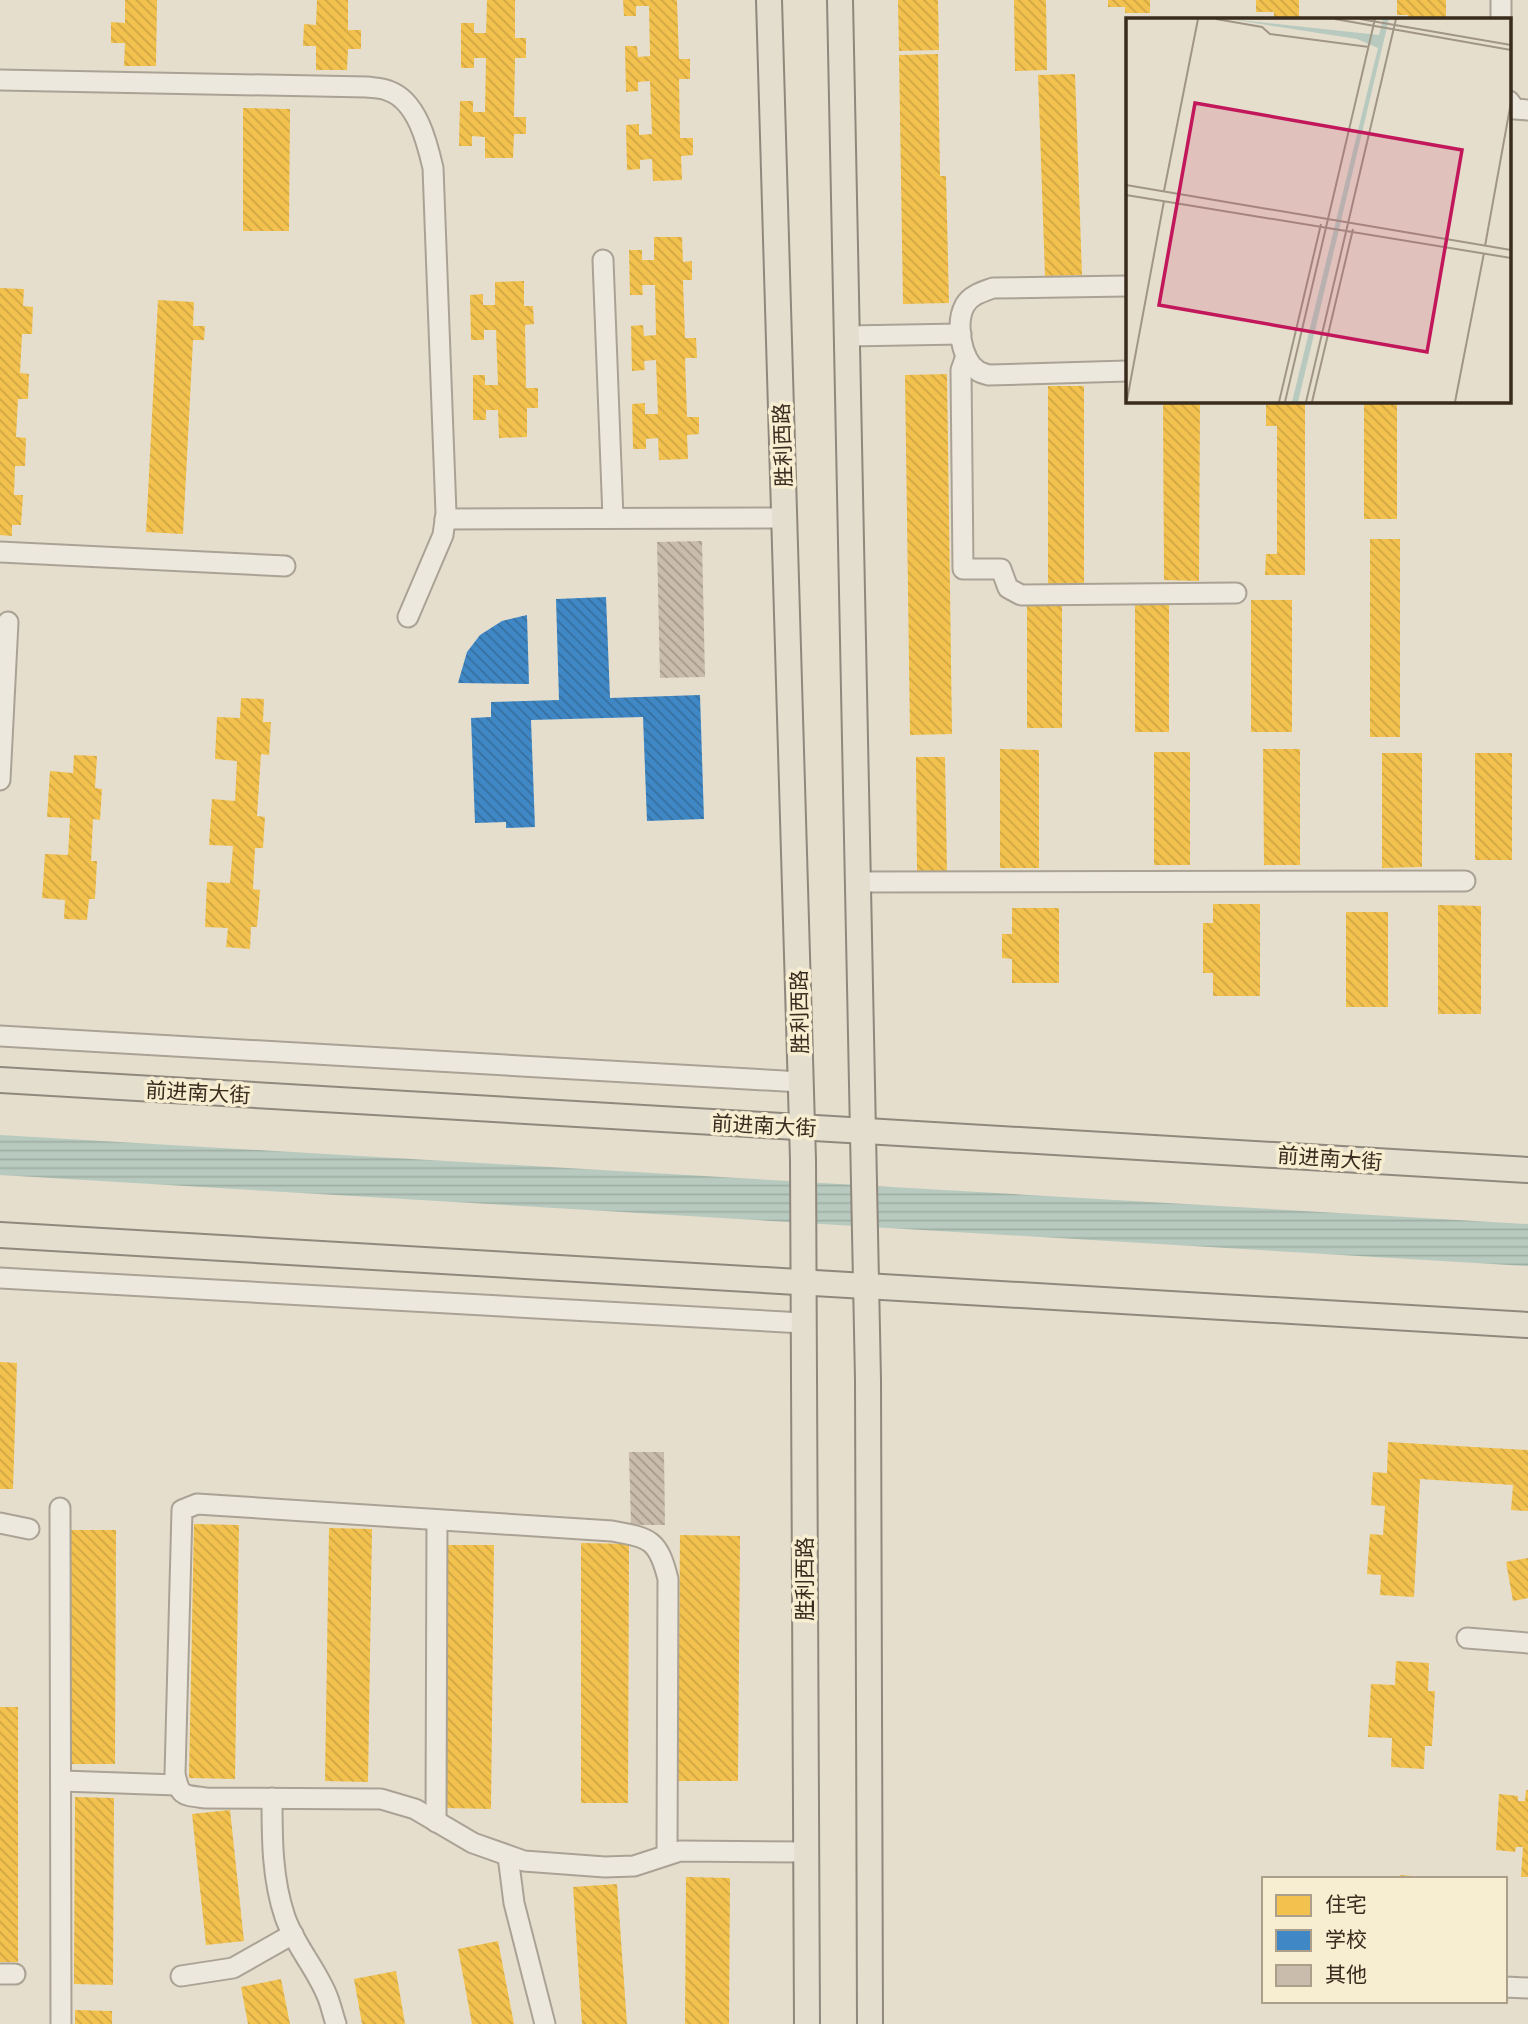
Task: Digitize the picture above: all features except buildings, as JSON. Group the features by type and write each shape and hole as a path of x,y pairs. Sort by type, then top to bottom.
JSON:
{"main road":[{"name":"胜利西路","path":"769,0 803,1160 807,2024"},
{"path":"841,0 867,1286 870,2024"},
{"name":"前进南大街","path":"0,1080 1528,1170"},
{"path":"0,1235 1528,1325"}],"street":[{"path":"1501,0 1501,18"},
{"path":"0,80 367,87 389,91 401,97 424,135 433,168 445,519 443,535 432,566 408,617"},
{"path":"1510,102 1516,110 1528,110"},
{"path":"603,260 613,519"},
{"path":"1126,286 993,288 975,295 966,304 960,318 966,356 978,371 989,375 1126,371"},
{"path":"848,336 961,334"},
{"path":"966,356 961,370 963,569 1001,569 1008,588 1021,595 1236,593"},
{"path":"445,519 785,518"},
{"path":"0,552 285,566"},
{"path":"0,780 8,622"},
{"path":"859,882 1465,881"},
{"path":"0,1036 801,1082"},
{"path":"0,1278 803,1323"},
{"path":"667,1855 668,1579 662,1558 646,1537 612,1531 197,1504 182,1510 175,1774 179,1791 187,1796 381,1799 415,1809 473,1843 524,1861 605,1867 650,1863 680,1851 806,1852"},
{"path":"60,1508 61,2024"},
{"path":"436,1822 437,1520"},
{"path":"0,1523 29,1529"},
{"path":"1467,1638 1528,1643"},
{"path":"62,1782 177,1785"},
{"path":"272,1798 276,1878 285,1918 328,1997 336,2024"},
{"path":"508,1856 514,1903 545,2024"},
{"path":"181,1976 233,1968 293,1934"},
{"path":"1507,1987 1528,1988"}],"shaded area":[{"path":"0,1135 1528,1224 1528,1266 0,1175"}]}
